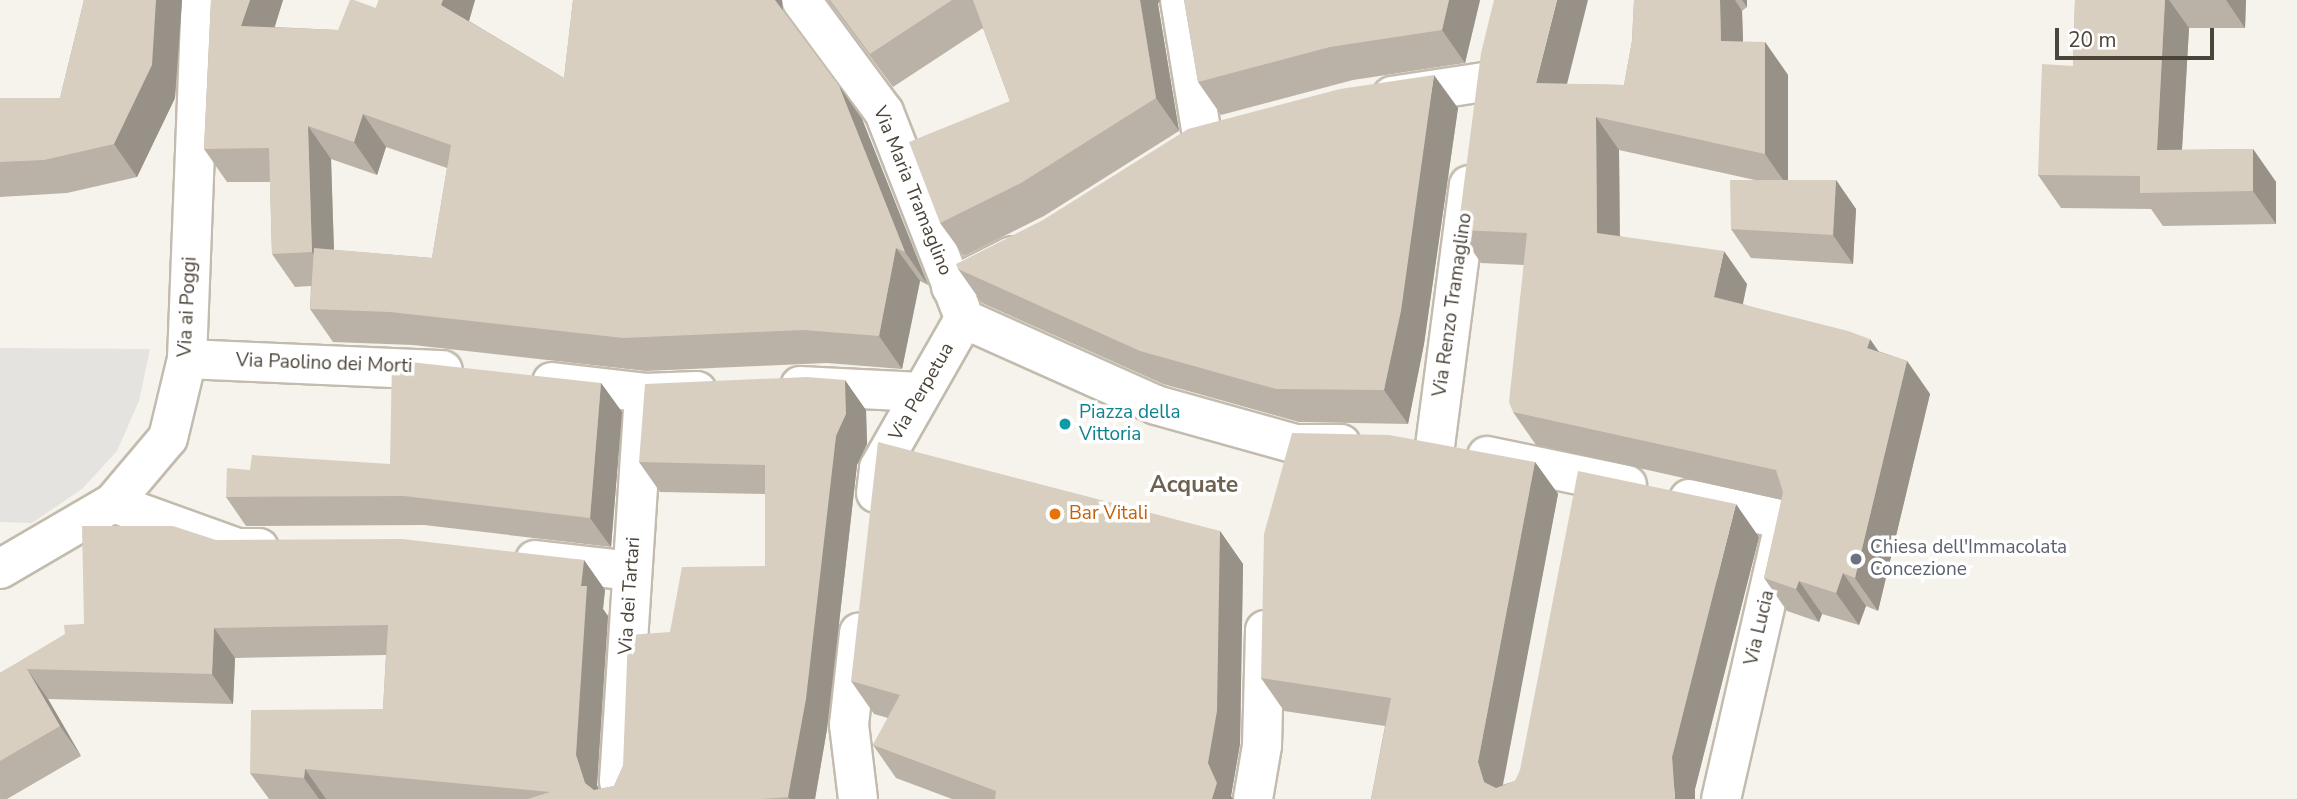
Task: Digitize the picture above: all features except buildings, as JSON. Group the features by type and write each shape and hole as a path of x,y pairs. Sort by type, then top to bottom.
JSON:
{"street":[{"name":"Via ai Poggi","path":"0,569 113,503 168,438 187,359 201,0"},
{"name":"Via Maria Tramaglino","path":"801,0 884,111 958,303"},
{"path":"1180,0 1203,142"},
{"name":"Via Renzo Tramaglino","path":"1435,446 1483,82 1492,43"},
{"path":"1359,102 1483,82"},
{"path":"1169,163 1203,142 1242,131"},
{"path":"1044,240 958,303 1156,405 1298,444 1435,446"},
{"name":"Via Perpetua","path":"873,522 879,468 922,392 958,303"},
{"name":"Via Paolino dei Morti","path":"187,359 411,367 480,374"},
{"path":"521,379 645,393 828,385 922,392"},
{"name":"Via dei Tartari","path":"622,799 619,781 645,393"},
{"path":"1287,484 1298,444"},
{"name":"Via Lucia","path":"1435,446 1584,475 1785,520 1721,799"},
{"path":"1576,515 1584,475"},
{"path":"113,503 237,548 290,548"},
{"path":"493,555 631,571"},
{"path":"1254,799 1262,746 1265,591"},
{"path":"858,799 849,724 863,603"}],"shaded area":[{"path":"0,348 150,349 139,401 117,451 82,489 32,523 0,522"}],"place":[{"name":"Piazza della Vittoria","path":"1065,424"},
{"name":"Bar Vitali","path":"1055,514"},
{"name":"Chiesa dell'Immacolata Concezione","path":"1856,559"}],"district":[{"name":"Acquate","path":"1194,485"}]}
